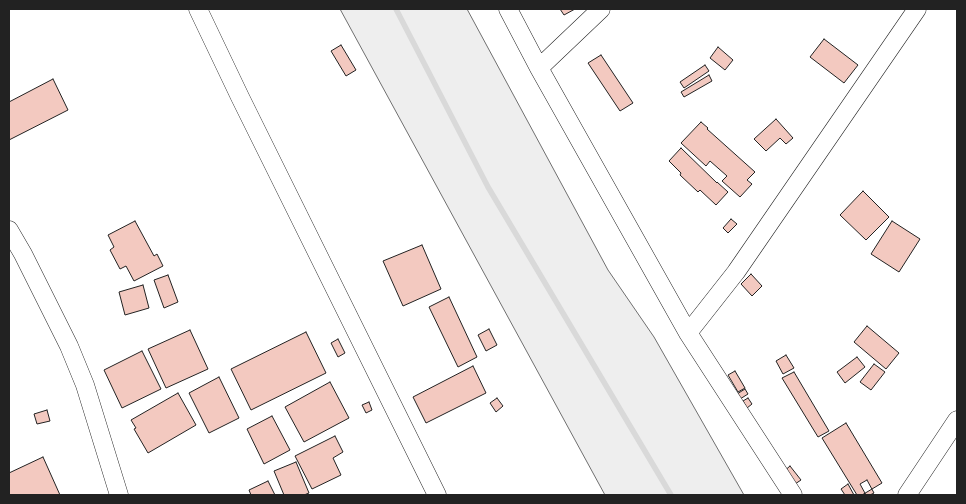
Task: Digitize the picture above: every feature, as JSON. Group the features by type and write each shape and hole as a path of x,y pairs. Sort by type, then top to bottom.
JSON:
{"street":[{"path":"198,9 437,495"},
{"path":"508,9 539,68 688,333 793,495"},
{"path":"539,68 601,9"},
{"path":"688,333 736,272 917,9"},
{"path":"9,230 70,346 85,385 119,495"},
{"path":"907,495 957,420"}],"shaded area":[{"path":"340,9 467,9 608,270 654,337 744,495 605,495"}],"building":[{"path":"560,9 575,9 564,15"},
{"path":"824,39 858,65 844,83 810,57"},
{"path":"341,45 356,70 346,76 331,51"},
{"path":"718,47 733,60 725,70 710,58"},
{"path":"601,55 633,103 620,111 588,63"},
{"path":"705,65 709,71 684,88 680,82"},
{"path":"709,75 712,81 684,97 681,92"},
{"path":"53,79 68,110 9,140 9,102"},
{"path":"776,119 793,138 786,144 780,138 766,151 754,139"},
{"path":"701,122 755,172 747,180 752,184 740,197 722,181 727,176 710,161 706,166 681,143"},
{"path":"681,148 728,192 716,205 700,190 698,192 680,175 681,173 669,161"},
{"path":"863,191 889,217 866,240 840,215"},
{"path":"731,219 737,224 728,233 723,228"},
{"path":"135,221 154,256 157,254 163,266 134,281 126,266 120,269 110,250 114,247 108,235"},
{"path":"892,221 920,239 899,272 871,254"},
{"path":"422,245 441,289 403,306 383,261"},
{"path":"751,274 762,286 752,296 741,284"},
{"path":"168,275 178,302 164,308 154,280"},
{"path":"143,285 149,308 125,315 119,292"},
{"path":"449,297 477,357 458,367 429,307"},
{"path":"867,326 899,353 886,369 854,342"},
{"path":"489,329 497,345 486,351 478,335"},
{"path":"190,330 208,369 166,388 148,349"},
{"path":"306,332 326,373 251,410 231,369"},
{"path":"338,339 345,353 338,357 331,343"},
{"path":"142,351 161,389 122,408 104,370"},
{"path":"786,355 794,368 783,374 776,361"},
{"path":"857,357 865,367 845,383 837,372"},
{"path":"874,364 885,372 871,390 860,382"},
{"path":"473,366 486,393 426,423 413,397"},
{"path":"735,371 745,388 738,392 728,375"},
{"path":"794,372 829,431 818,437 782,378"},
{"path":"219,377 239,418 209,433 189,393"},
{"path":"330,382 349,418 304,442 285,407"},
{"path":"745,389 748,394 740,399 737,394"},
{"path":"178,393 196,425 148,453 131,420"},
{"path":"497,398 503,406 496,412 490,403"},
{"path":"748,398 752,404 747,408 743,401"},
{"path":"369,402 372,410 366,413 362,405"},
{"path":"47,410 50,421 37,424 34,414"},
{"path":"272,416 290,450 264,464 247,429"},
{"path":"846,423 882,483 862,495 857,495 822,438"},
{"path":"335,436 343,452 333,458 341,475 312,489 295,456"},
{"path":"43,457 60,495 9,495 9,473"},
{"path":"296,462 309,493 304,495 284,495 274,471"},
{"path":"790,466 801,480 792,486 782,473"},
{"path":"867,480 874,493 870,495 866,495 860,484"},
{"path":"268,481 275,495 251,495 249,490"},
{"path":"848,484 854,495 845,495 841,489"}],"waterway":[{"path":"396,9 488,187 671,495"}]}
